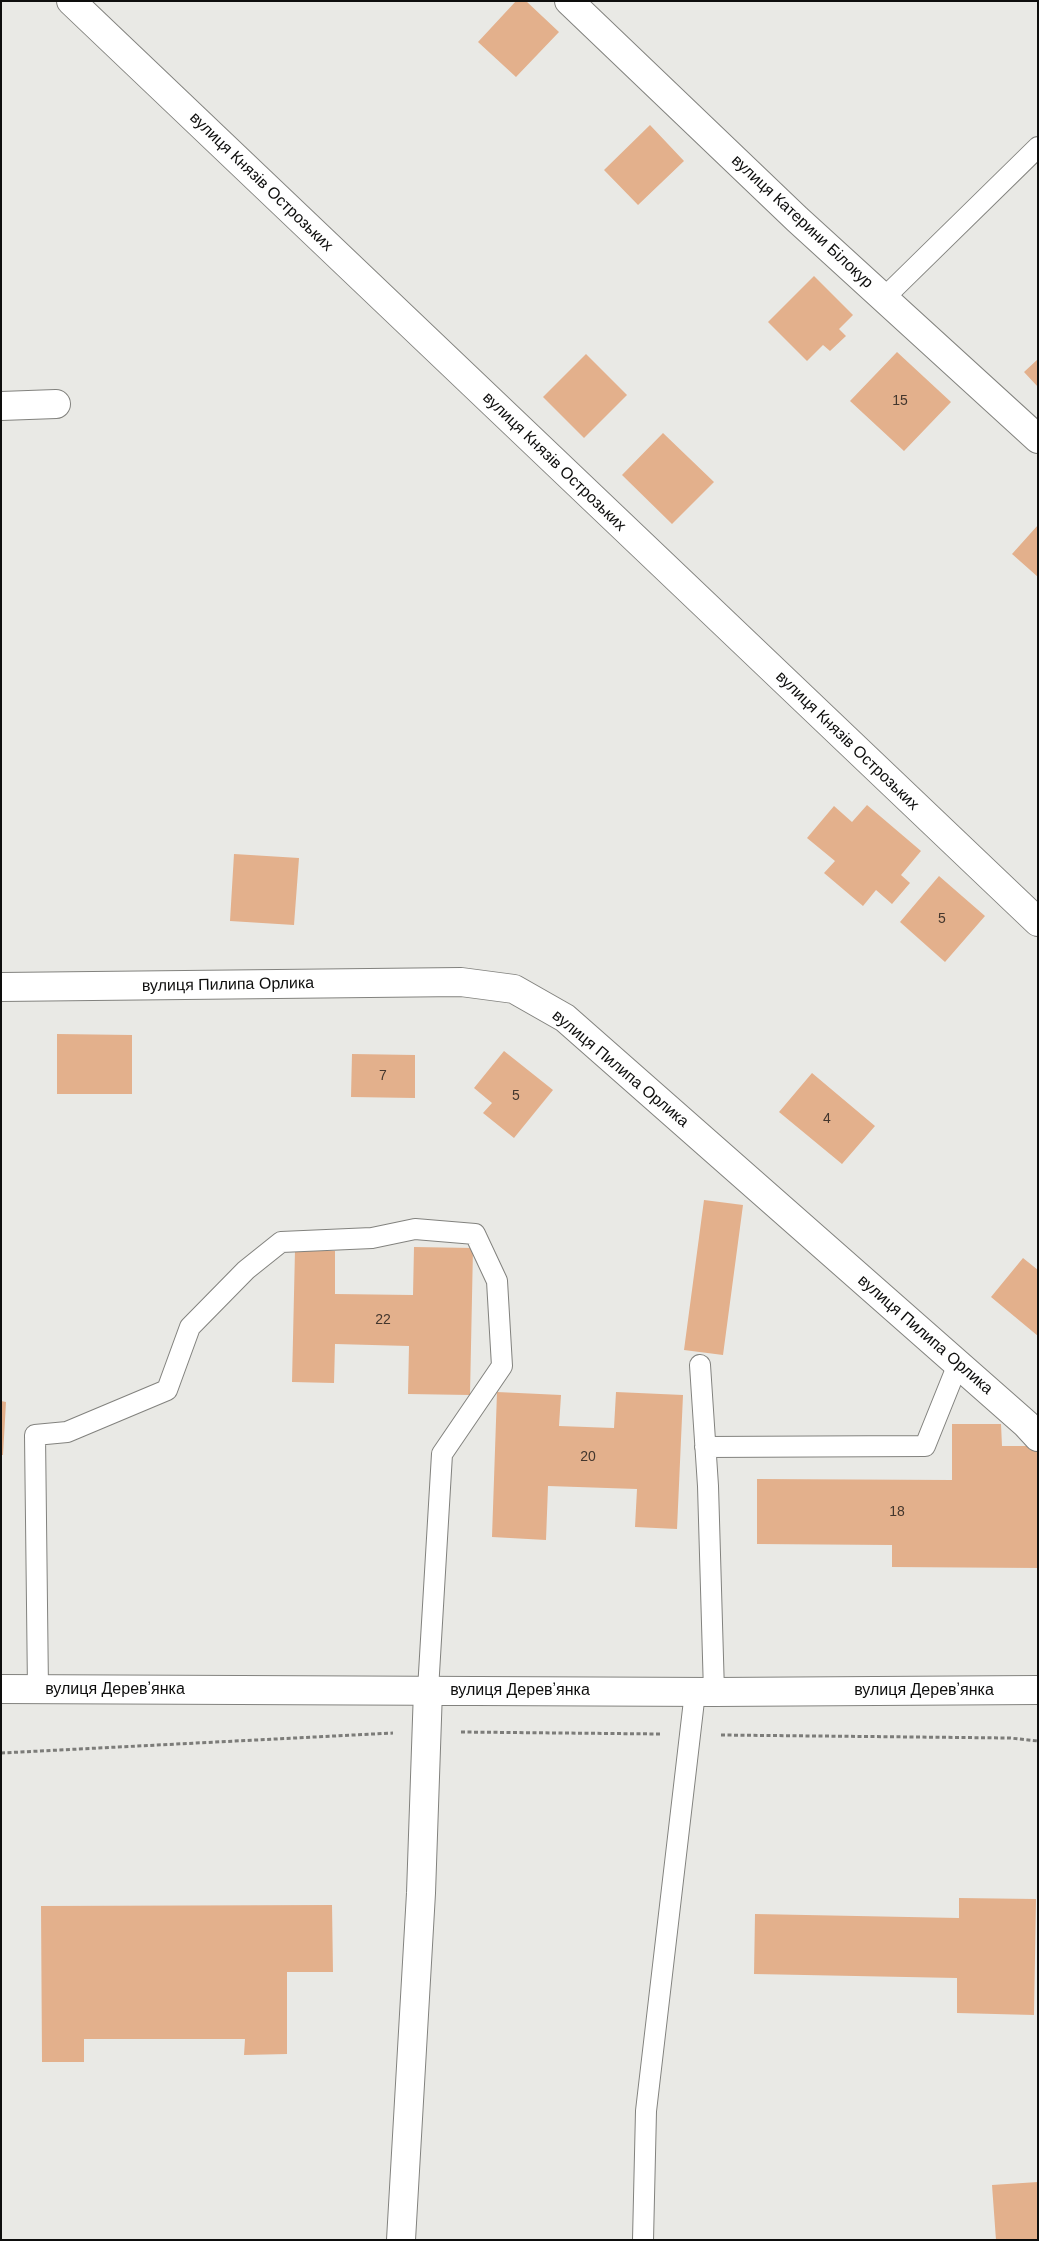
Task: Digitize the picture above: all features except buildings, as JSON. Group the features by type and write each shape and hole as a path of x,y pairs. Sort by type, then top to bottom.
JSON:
{"street":[{"name":"вулиця Князів Острозьких","path":"71,1 1038,922"},
{"name":"вулиця Катерини Білокур","path":"569,1 797,219 1038,439"},
{"path":"1,406 56,404"},
{"name":"вулиця Пилипа Орлика","path":"1,987 461,982 514,988 565,1018 958,1364 1038,1437"},
{"name":"вулиця Деревʼянка","path":"1,1690 704,1692 1038,1690"},
{"path":"401,2240 421,1893 428,1690"}],"lane":[{"path":"884,298 1038,147"},
{"path":"38,1690 35,1435 66,1432 167,1390 190,1327 246,1270 281,1242 372,1238 415,1229 475,1234 497,1281 502,1366 442,1454 432,1501 428,1690"},
{"path":"643,2240 646,2111 704,1692 706,1447 700,1364"},
{"path":"706,1447 925,1446 958,1364"}],"path":[{"path":"1,1753 426,1732"},
{"path":"1010,1738 1038,1741"}]}
